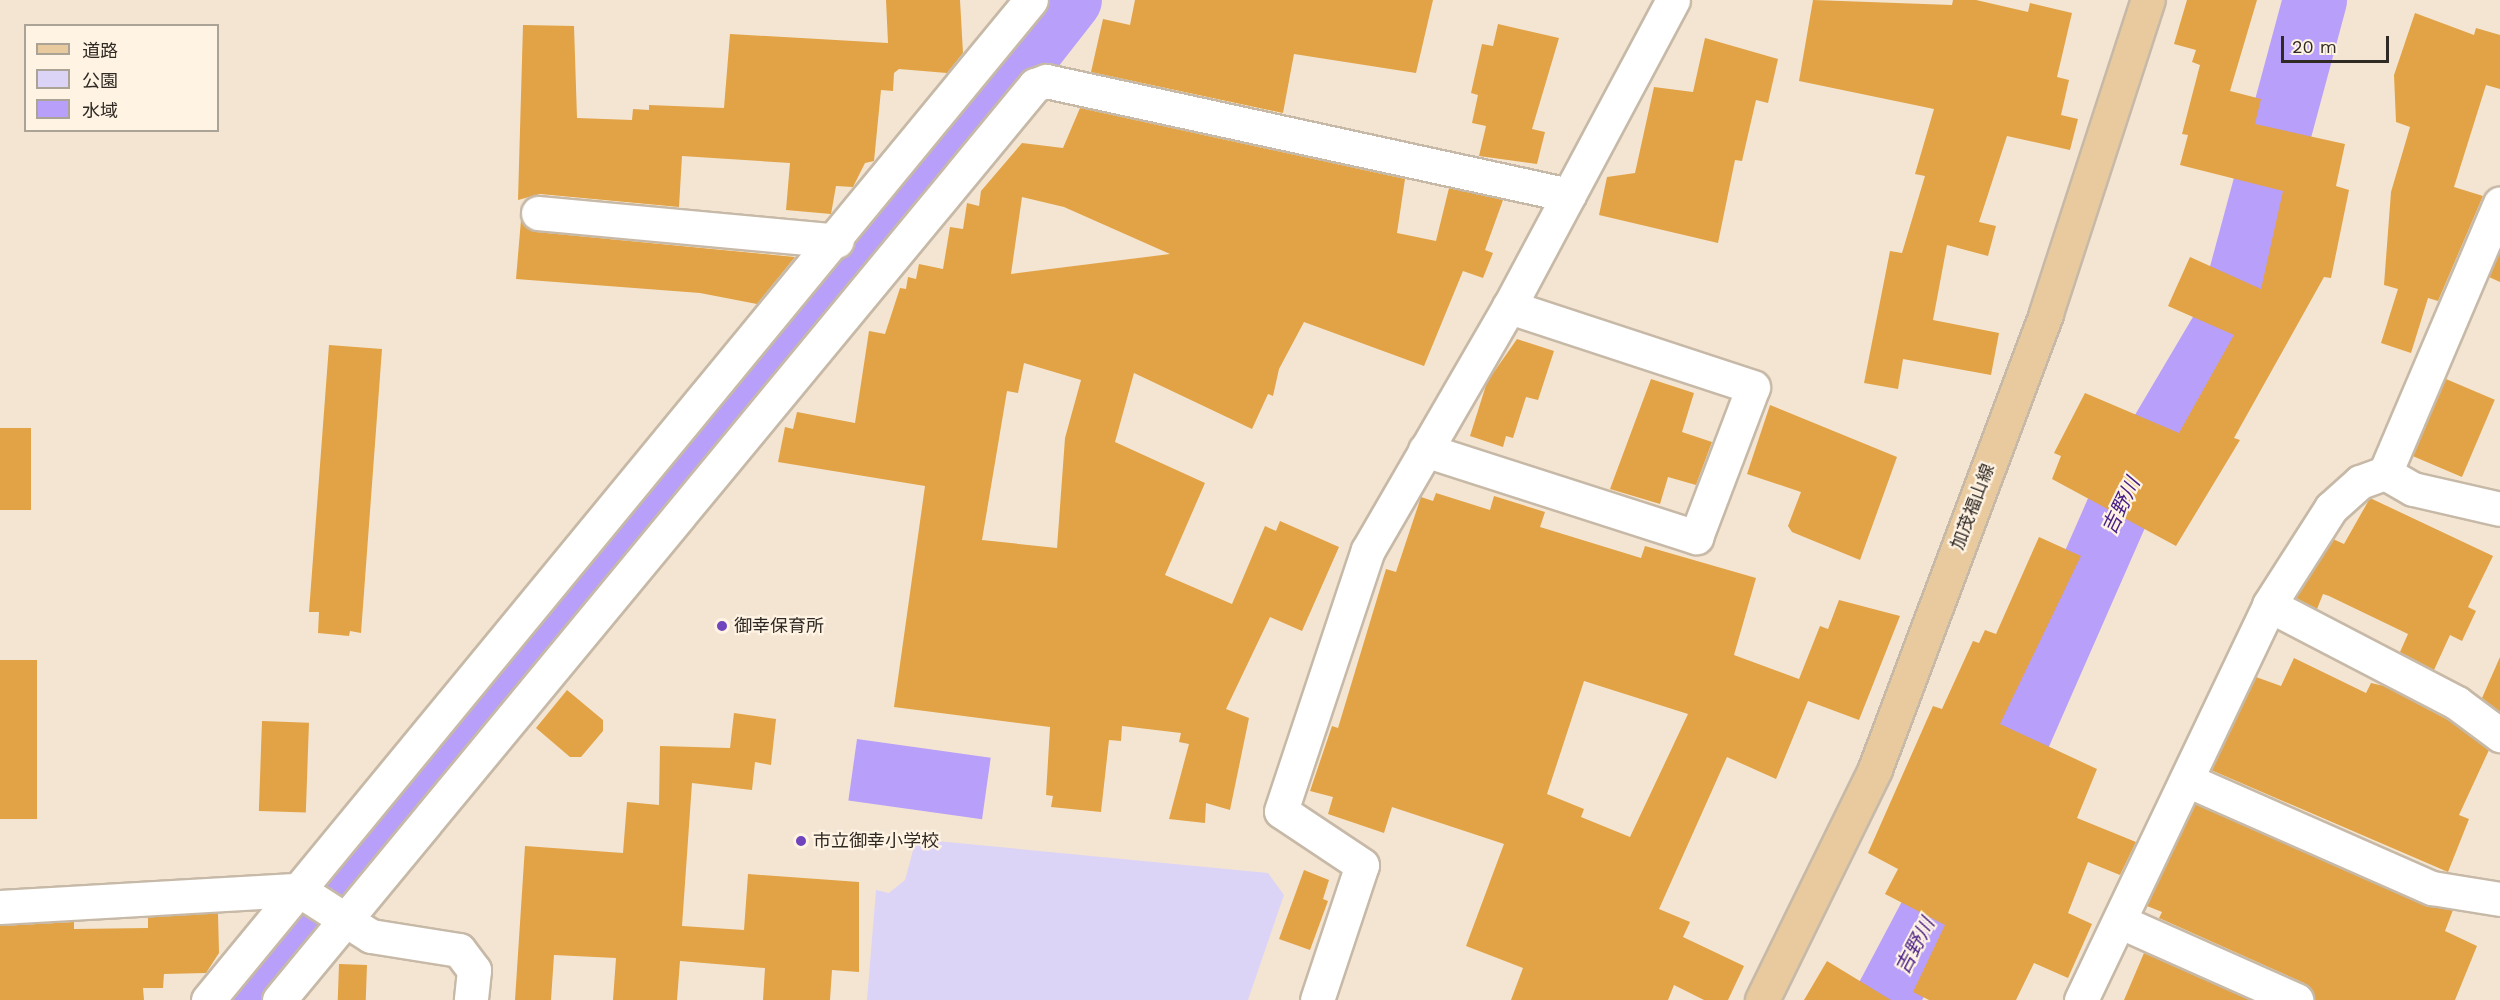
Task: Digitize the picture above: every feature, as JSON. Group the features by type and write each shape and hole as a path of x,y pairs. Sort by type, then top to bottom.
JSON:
{"main road":[{"name":"加茂福山線","path":"1762,1000 1875,769 2046,313 2148,0"}],"street":[{"path":"208,1000 304,893 1031,0"},
{"path":"1317,1000 1362,865 1281,811 1368,550 1509,307 1673,0"},
{"path":"279,1000 343,918 1035,85 1046,81 1569,195"},
{"path":"2081,1000 2189,781 2190,765 2269,605 2331,508 2360,482 2385,473 2500,203"},
{"path":"538,213 837,241"},
{"path":"1425,450 1696,537 1753,387 1509,307"},
{"path":"2385,473 2412,489 2500,508"},
{"path":"2269,605 2457,703 2500,735"},
{"path":"2189,781 2432,888 2500,898"},
{"path":"0,907 304,893 371,936 459,950 474,970 471,1000"},
{"path":"2121,922 2296,1000"}],"green space":[{"path":"916,839 1268,873 1284,895 1248,1000 867,1000 876,890 889,893 905,880"}],"water":[{"path":"857,739 991,758 982,819 848,800"}],"building":[{"path":"886,0 960,0 963,53 947,73 899,69 894,73 893,91 881,90 874,161 865,163 853,187 836,186 831,214 786,210 790,163 682,156 679,207 540,194 518,200 523,25 574,26 577,118 632,120 633,109 649,110 649,105 724,108 730,34 888,43"},
{"path":"1135,0 1433,0 1416,73 1294,54 1283,113 1091,72 1103,19 1130,25"},
{"path":"1813,0 1952,5 1953,0 1976,0 2028,12 2030,3 2072,13 2057,77 2069,80 2061,115 2078,119 2070,150 2007,136 1979,222 1996,226 1988,256 1947,245 1933,320 1999,333 1991,375 1903,359 1898,389 1864,383 1890,251 1902,253 1925,176 1915,174 1934,109 1799,81"},
{"path":"2187,0 2257,0 2230,91 2261,99 2255,124 2345,144 2336,186 2349,190 2331,278 2324,277 2234,438 2240,440 2176,546 2052,479 2061,456 2054,453 2085,393 2179,433 2234,335 2168,306 2190,257 2261,289 2283,191 2180,165 2188,135 2182,134 2200,65 2192,62 2196,50 2174,44"},
{"path":"2415,13 2474,35 2476,28 2500,35 2500,89 2486,85 2454,187 2483,196 2438,301 2428,298 2411,353 2381,343 2398,289 2384,285 2391,192 2410,127 2396,122 2394,75"},
{"path":"1498,24 1559,38 1532,129 1545,132 1537,164 1479,156 1486,126 1472,123 1478,95 1471,93 1482,44 1493,46"},
{"path":"1705,38 1778,59 1768,103 1756,100 1742,161 1735,160 1718,243 1599,215 1607,177 1635,173 1654,87 1693,92"},
{"path":"1080,108 1405,179 1397,233 1436,241 1449,188 1503,200 1485,250 1493,253 1483,278 1463,271 1424,366 1304,322 1279,369 1273,396 1268,394 1252,429 1134,373 1115,442 1205,483 1165,575 1232,604 1265,526 1276,531 1280,521 1339,547 1302,631 1270,617 1226,709 1249,718 1230,810 1206,803 1205,823 1169,819 1189,744 1179,742 1181,733 1122,726 1121,741 1109,740 1101,812 1051,807 1053,796 1046,795 1050,727 894,707 925,486 778,462 785,427 793,429 797,412 855,423 869,331 885,334 900,288 906,289 908,277 916,279 919,264 943,269 950,227 963,229 967,203 979,206 981,191 1022,143 1063,148","holes":["1022,197 1064,207 1170,254 1011,274","1024,363 1081,380 1065,438 1057,548 982,540 1007,391 1018,393"]},
{"path":"521,220 536,232 795,257 757,304 700,293 516,279"},
{"path":"2500,251 2500,282 2489,277"},
{"path":"1517,339 1554,351 1538,400 1526,397 1513,438 1506,436 1503,447 1470,436 1487,382"},
{"path":"329,345 382,349 361,633 350,631 349,636 318,633 319,612 309,612"},
{"path":"1651,379 1694,393 1682,432 1712,442 1696,485 1668,477 1660,504 1610,489"},
{"path":"2446,379 2495,400 2462,477 2413,456"},
{"path":"1770,405 1897,457 1860,560 1792,532 1788,526 1801,492 1747,474"},
{"path":"0,428 31,428 31,510 0,510"},
{"path":"1436,493 1490,510 1494,496 1545,512 1540,527 1641,558 1645,546 1756,578 1734,655 1799,679 1820,626 1828,629 1839,600 1900,616 1859,720 1808,701 1776,779 1727,757 1659,909 1690,922 1683,937 1744,966 1728,1000 1704,1000 1674,985 1668,1000 1511,1000 1523,968 1466,946 1504,844 1392,807 1384,833 1328,814 1333,797 1310,791 1332,726 1338,728 1386,569 1396,572 1421,497 1433,501","holes":["1584,681 1688,714 1630,837 1581,817 1584,809 1547,794"]},
{"path":"2370,498 2493,556 2468,607 2476,611 2462,641 2450,635 2434,670 2400,652 2408,634 2323,594 2317,609 2296,598 2333,539 2344,544"},
{"path":"2039,537 2081,556 2000,724 2097,769 2077,818 2136,842 2120,875 2088,862 2068,913 2092,924 2068,978 2034,963 2016,1000 1929,1000 1913,992 1945,925 1885,894 1898,869 1868,853 1933,706 1942,709 1973,641 1979,643 1985,630 1996,634"},
{"path":"2500,657 2500,712 2482,698"},
{"path":"2294,658 2366,693 2371,683 2384,686 2450,721 2489,750 2459,815 2469,819 2448,872 2211,770 2256,677 2281,686"},
{"path":"0,660 37,660 37,819 0,819"},
{"path":"567,690 603,720 603,731 581,757 570,757 536,728"},
{"path":"734,713 776,719 771,765 755,762 752,790 692,783 682,926 744,930 748,874 859,882 859,972 832,970 830,1000 763,1000 765,968 680,961 677,1000 613,1000 616,958 554,955 551,1000 515,1000 525,846 623,853 627,802 659,805 660,746 730,748"},
{"path":"262,721 309,723 306,813 259,811"},
{"path":"2195,804 2424,905 2453,910 2445,931 2477,946 2455,1000 2314,1000 2304,983 2159,918 2162,912 2147,906"},
{"path":"1304,870 1329,880 1323,899 1328,901 1310,950 1279,939"},
{"path":"218,913 219,953 206,973 164,974 163,988 143,988 144,1000 0,1000 0,926 74,922 74,929 148,928 148,917"},
{"path":"2144,953 2250,1000 2124,1000"},
{"path":"1827,961 1891,1000 1804,1000"},
{"path":"339,964 367,965 366,1000 338,1000"}],"waterway":[{"path":"248,1000 937,170 1070,0"},
{"name":"吉野川","path":"1886,1000 1984,815 2123,498 2229,319 2315,0"}],"place":[{"name":"御幸保育所","path":"722,626"},
{"name":"市立御幸小学校","path":"801,841"}]}
